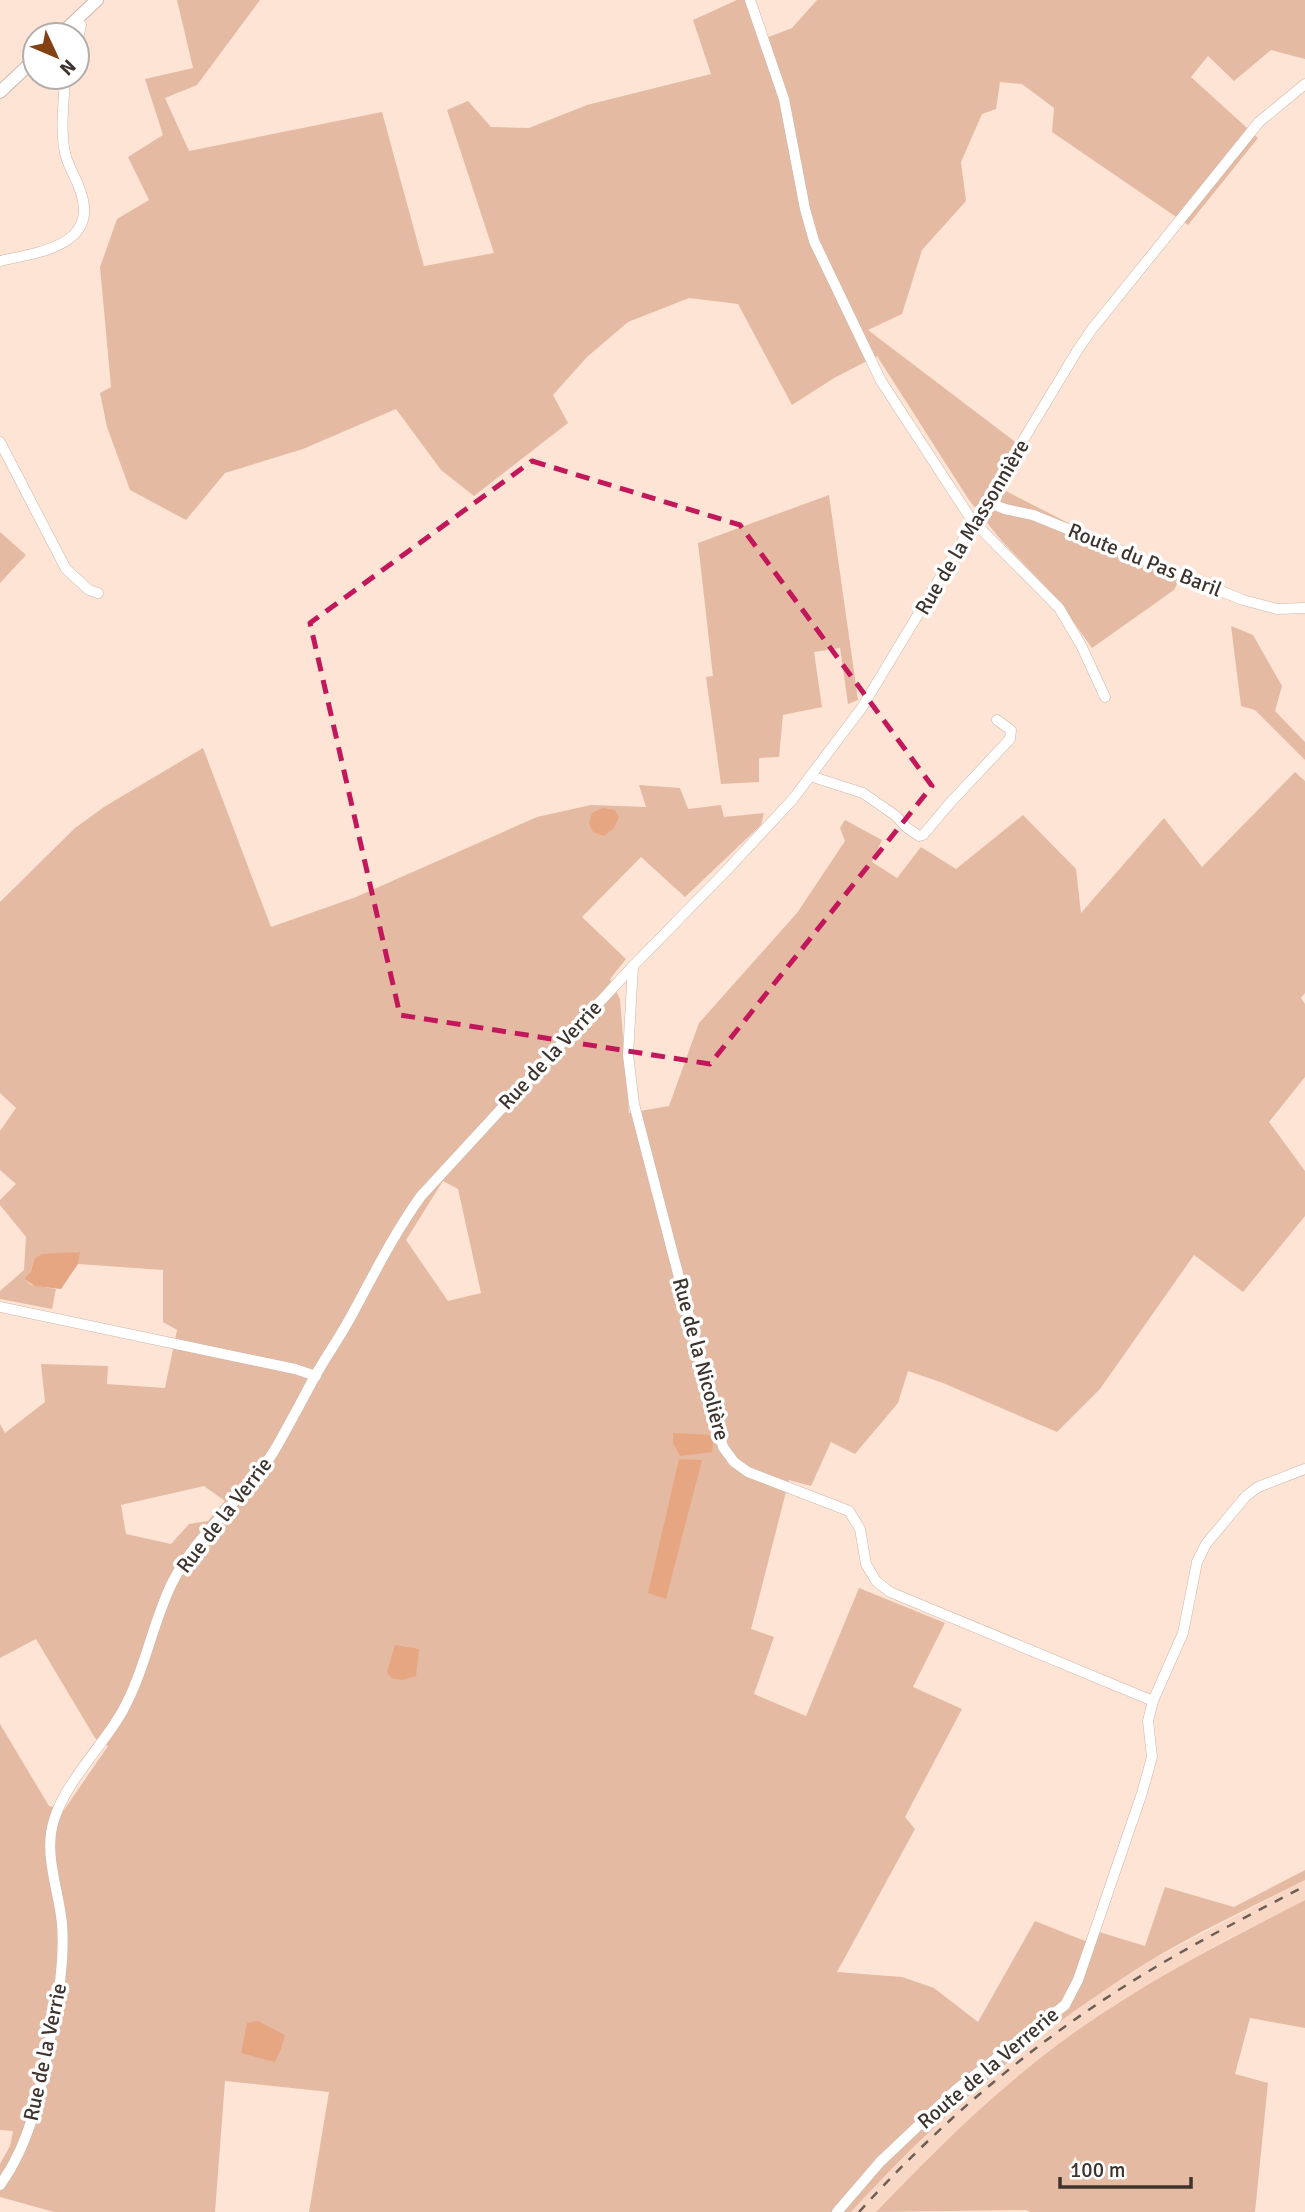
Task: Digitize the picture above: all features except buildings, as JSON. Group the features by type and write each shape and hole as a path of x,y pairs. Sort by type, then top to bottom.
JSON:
{"street":[{"path":"82,10 97,0"},
{"path":"750,0 784,99 805,209 814,241 880,381 974,521 1059,608 1082,645 1105,697"},
{"path":"0,92 21,72"},
{"name":"Rue de la Massonnière","path":"633,966 772,822 862,709 1092,329 1259,122 1305,84"},
{"path":"0,261 54,248 73,238 82,220 82,194 66,157 62,139 64,91"},
{"path":"2,449 66,569 89,590 98,593"},
{"name":"Route du Pas Baril","path":"987,502 1045,519 1243,600 1277,609 1305,608"},
{"path":"810,776 863,793 896,816 906,827 919,836 923,835 1010,739 1011,730 998,720"},
{"name":"Rue de la Verrie","path":"0,2185 10,2172 29,2133 43,2078 60,1987 63,1951 61,1921 50,1853 50,1835 55,1817 66,1794 121,1713 132,1691 162,1606 187,1557 261,1471 401,1223 421,1196 633,966"},
{"name":"Rue de la Nicolière","path":"633,966 628,1055 634,1104 723,1447 747,1472 849,1511 860,1529 866,1564 876,1581 890,1592 1153,1701"},
{"path":"0,1307 295,1369 316,1376"},
{"name":"Route de la Verrerie","path":"837,2212 880,2162 957,2089 1065,2005 1079,1980 1142,1793 1152,1757 1148,1721 1153,1701 1183,1633 1197,1562 1206,1544 1246,1496 1258,1488 1305,1469"}],"highlighted area":[{"path":"532,461 740,525 932,786 710,1064 400,1015 310,623"}],"shaded area":[{"path":"177,0 260,0 197,85 165,98 189,151 382,112 424,266 494,253 447,110 468,101 491,127 529,128 587,105 711,74 693,20 737,0 745,0 761,40 792,28 817,0 1305,0 1305,59 1271,50 1234,81 1208,56 1191,77 1258,138 1188,225 1052,132 1054,108 1022,84 1000,82 996,109 982,114 961,162 966,201 922,250 902,314 868,330 1026,450 1004,490 1076,527 1183,572 1174,590 1092,648 1057,599 1000,539 969,500 877,356 834,378 792,405 738,304 689,298 628,322 587,357 553,395 568,423 474,496 441,470 396,409 303,449 225,473 186,520 130,490 107,427 100,393 111,387 100,267 117,219 149,200 128,157 163,135 145,79 193,68"},
{"path":"829,495 858,700 848,704 840,648 814,652 822,707 783,715 779,757 759,758 759,782 721,784 706,677 713,676 698,543"},
{"path":"0,532 26,555 0,583"},
{"path":"1231,626 1253,635 1282,686 1275,711 1305,742 1305,760 1255,710 1241,706"},
{"path":"203,748 271,927 356,897 537,817 591,805 646,807 639,785 680,788 688,809 721,805 724,817 764,813 761,825 685,897 641,857 582,917 626,959 610,979 620,999 629,1113 669,1106 699,1023 797,913 845,841 840,828 845,820 882,840 872,862 897,878 921,847 956,869 1023,815 1076,869 1081,913 1164,818 1202,867 1295,772 1305,781 1305,993 1301,998 1305,1004 1305,1077 1269,1122 1305,1171 1305,1216 1243,1292 1194,1255 1100,1389 1057,1432 943,1383 908,1371 898,1403 855,1454 831,1442 811,1486 789,1480 751,1629 774,1637 754,1694 806,1716 859,1588 945,1623 913,1687 962,1709 905,1817 915,1829 837,1972 902,1977 934,1988 978,2022 1035,1921 1095,1945 1099,1932 1145,1946 1165,1887 1234,1907 1305,1870 1305,1880 1158,1956 1075,2011 1034,2041 958,2106 885,2175 851,2212 309,2212 329,2092 225,2081 215,2212 54,2212 0,2197 0,2164 10,2146 13,2131 0,2130 0,1724 49,1806 64,1810 108,1746 95,1738 36,1639 0,1658 0,1424 5,1433 45,1402 41,1364 108,1366 107,1384 165,1388 177,1330 163,1322 163,1270 78,1264 79,1252 34,1259 31,1271 24,1279 32,1285 56,1289 52,1309 0,1299 0,1291 24,1270 26,1237 0,1205 0,1200 16,1184 0,1170 0,1131 16,1108 0,1093 0,902 75,828 104,807","holes":["443,1181 458,1189 481,1293 448,1301 406,1240","204,1486 225,1501 208,1521 189,1524 171,1544 126,1534 121,1505"]},
{"path":"603,808 615,810 619,817 614,828 604,836 593,832 589,824 592,813"},
{"path":"80,1252 78,1264 61,1289 35,1286 24,1279 31,1271 34,1259 42,1254"},
{"path":"673,1433 714,1435 712,1452 680,1456 673,1443"},
{"path":"679,1459 702,1460 666,1599 648,1593"},
{"path":"395,1645 419,1649 416,1676 402,1680 391,1678 387,1672"},
{"path":"1305,1880 1305,1900 1218,1944 1117,2003 981,2109 931,2155 876,2212 851,2212 937,2124 1048,2031 1104,1990 1159,1956"},
{"path":"1305,1900 1305,2028 1250,2018 1235,2074 1268,2083 1255,2212 876,2212 972,2116 1024,2071 1078,2030 1161,1977"},
{"path":"258,2021 285,2035 275,2062 241,2053 247,2023"}],"railway":[{"path":"859,2212 948,2122 1045,2041 1160,1964 1305,1886"}]}
